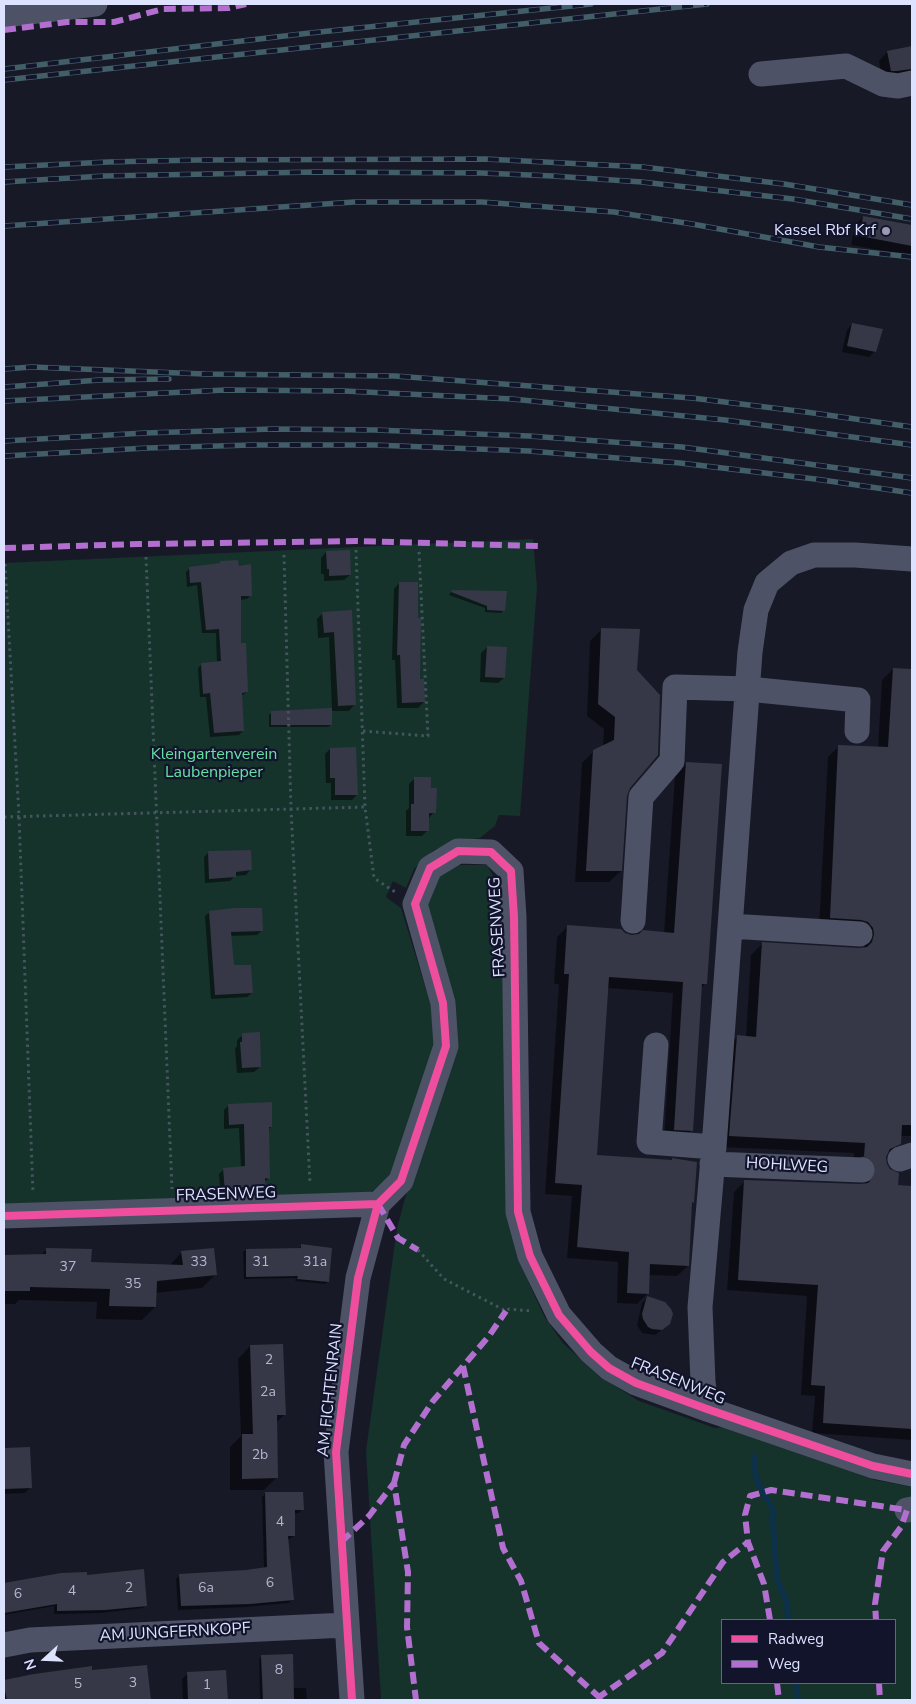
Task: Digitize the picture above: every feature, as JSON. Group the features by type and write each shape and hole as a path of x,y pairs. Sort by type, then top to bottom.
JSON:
{"street":[{"path":"4,15 95,4"},
{"path":"761,74 846,66 883,84 898,86 912,83"},
{"path":"707,1409 703,1382 700,1307 750,652 756,610 767,583 791,563 814,556 855,555 912,559"},
{"path":"633,921 641,797 672,761 675,687 748,689 858,700 857,731"},
{"name":"FRASENWEG","path":"414,904 430,868 458,851 491,852 511,871 514,917 518,1212 530,1256 559,1314 591,1352 609,1368 636,1383 873,1466 912,1474"},
{"path":"378,1204 400,1181 446,1046 443,1003 414,904"},
{"path":"730,926 860,934"},
{"name":"HOHLWEG","path":"656,1045 649,1142 713,1155 862,1170"},
{"name":"FRASENWEG","path":"4,1216 378,1204"},
{"name":"AM FICHTENRAIN","path":"352,1700 336,1452 358,1278 378,1204"},
{"name":"AM JUNGFERNKOPF","path":"4,1645 30,1640 346,1625"}],"path":[{"path":"356,550 365,807 374,878 414,904"},
{"path":"363,731 428,736 419,551"},
{"path":"284,555 291,809 310,1192 309,1207"},
{"path":"146,557 155,814 173,1210"},
{"path":"5,564 18,816 34,1215"},
{"path":"4,817 365,807"},
{"path":"418,1250 444,1280 506,1311 509,1309 559,1314"}],"green space":[{"name":"Kleingartenverein Laubenpieper","path":"533,539 537,587 520,816 499,815 495,826 480,838 455,842 434,850 414,869 406,888 393,881 386,897 401,908 432,1009 435,1044 390,1178 366,1196 4,1205 4,563"},
{"path":"456,865 487,865 504,895 519,1261 544,1316 563,1343 599,1376 639,1401 715,1428 724,1427 875,1480 912,1487 912,1700 381,1700 366,1451 397,1228 410,1180 454,1047 426,912 432,881"}],"building":[{"path":"912,46 912,69 891,71 887,51"},
{"name":"Kassel Rbf Krf","path":"863,216 912,225 912,246 860,236"},
{"path":"852,323 883,329 876,352 847,346"},
{"path":"350,550 351,575 329,576 326,551"},
{"path":"238,560 239,566 251,564 252,596 241,596 241,643 246,643 248,692 242,693 244,731 214,733 210,693 203,694 201,663 221,661 219,629 206,630 201,582 190,583 189,567 220,563 220,561"},
{"path":"399,582 418,582 418,618 421,618 420,679 424,679 425,702 402,703 400,655 397,655"},
{"path":"452,590 507,591 505,611 487,610 487,606 451,592"},
{"path":"352,610 356,705 338,706 334,632 324,633 322,612"},
{"path":"601,628 640,629 637,670 660,695 658,755 630,788 627,796 622,871 586,871 593,750 614,740 615,717 598,704"},
{"path":"487,646 507,647 505,678 485,677"},
{"path":"893,668 912,669 912,1125 902,1125 901,1144 890,1149 886,1157 890,1169 899,1173 898,1185 912,1186 912,1429 823,1423 825,1386 811,1385 818,1285 738,1280 744,1180 868,1183 874,1177 876,1170 874,1163 864,1156 865,1143 729,1136 737,1035 756,1037 762,942 859,948 867,947 872,942 873,928 868,922 830,918 838,745 888,747"},
{"path":"332,708 332,725 271,725 271,711"},
{"path":"356,747 358,795 335,795 335,778 330,778 330,748"},
{"path":"686,762 722,764 707,984 702,984 693,1131 674,1130 683,982 609,977 597,1155 672,1160 672,1158 697,1162 694,1203 692,1202 689,1266 650,1264 649,1294 627,1293 629,1252 577,1247 582,1185 555,1183 569,974 564,974 567,925 621,929 625,933 632,935 639,934 643,930 674,933"},
{"path":"414,777 431,777 431,788 437,788 436,813 429,813 429,831 411,831"},
{"path":"251,850 252,870 236,872 236,877 209,879 208,851"},
{"path":"234,908 262,908 263,931 231,932 234,965 251,965 253,993 215,995 209,911"},
{"path":"260,1032 261,1067 242,1068 240,1042 242,1042 242,1033"},
{"path":"272,1102 272,1127 269,1127 270,1179 265,1178 266,1188 242,1187 242,1192 225,1193 223,1168 245,1166 244,1124 229,1125 228,1104"},
{"path":"301,1244 332,1248 329,1282 297,1279 298,1276 246,1277 246,1249 301,1248"},
{"path":"46,1248 92,1249 91,1262 183,1265 181,1251 214,1248 217,1275 157,1281 156,1307 109,1306 110,1289 30,1287 30,1291 4,1291 4,1255 46,1254"},
{"path":"647,1296 665,1302 671,1309 673,1314 670,1324 662,1330 648,1327 643,1319 642,1314"},
{"path":"283,1344 286,1415 277,1415 278,1478 242,1479 242,1434 253,1434 250,1345"},
{"path":"30,1447 32,1488 4,1489 4,1448"},
{"path":"265,1492 303,1492 304,1510 295,1510 295,1536 288,1536 294,1600 250,1604 181,1606 179,1574 267,1567"},
{"path":"144,1569 147,1606 105,1610 57,1611 57,1604 4,1613 4,1583 61,1573 87,1572 87,1575"},
{"path":"293,1654 294,1700 263,1700 261,1655"},
{"path":"147,1665 151,1700 7,1700 4,1687 4,1680 34,1674 92,1666 92,1670"},
{"path":"226,1670 228,1700 188,1700 187,1672"}],"waterway":[{"path":"754,1457 756,1479 772,1508 777,1580 787,1602 788,1619"},
{"path":"796,1684 798,1700"}],"tunnel":[{"path":"862,1170 900,1159"}],"railway":[{"path":"4,69 310,33 591,4"},
{"path":"4,80 707,4"},
{"path":"4,167 197,160 485,159 643,167 784,184 912,205"},
{"path":"4,182 104,176 315,172 481,173 642,182 793,199 912,219"},
{"path":"4,226 354,202 482,202 614,212 819,247 912,257"},
{"path":"4,369 32,367 204,374 395,376 692,398 912,427"},
{"path":"4,387 100,380 169,379"},
{"path":"4,401 225,390 344,391 512,399 725,420 912,445"},
{"path":"4,441 145,433 273,429 375,430 529,436 682,447 912,478"},
{"path":"4,456 147,448 252,445 374,445 529,451 680,463 912,493"}],"marked path":[{"path":"4,30 67,22 114,22 163,9 229,8 246,4"},
{"path":"4,548 356,541 538,546"},
{"path":"378,1204 398,1238 418,1250"},
{"path":"394,1483 404,1445 433,1401 489,1336 506,1311"},
{"path":"463,1366 503,1548 521,1581 539,1643 599,1697"},
{"path":"341,1542 369,1516 394,1483 408,1572 407,1627 416,1700"},
{"path":"770,1619 764,1584 748,1542 745,1515 750,1496 771,1490 907,1510 901,1527 883,1551 875,1604 876,1619"},
{"path":"600,1700 599,1697 662,1653 723,1562 748,1542"},
{"path":"777,1684 779,1700"},
{"path":"879,1684 880,1700"}],"cycle path":[{"path":"4,1216 378,1204 401,1181 446,1046 443,1003 415,904 430,868 458,851 491,852 511,871 514,917 518,1212 530,1256 559,1315 591,1352 609,1368 636,1383 873,1466 912,1474"},
{"path":"352,1700 336,1452 358,1278 378,1204"}],"place":[{"name":"Kassel Rbf Krf","path":"886,231"}]}
